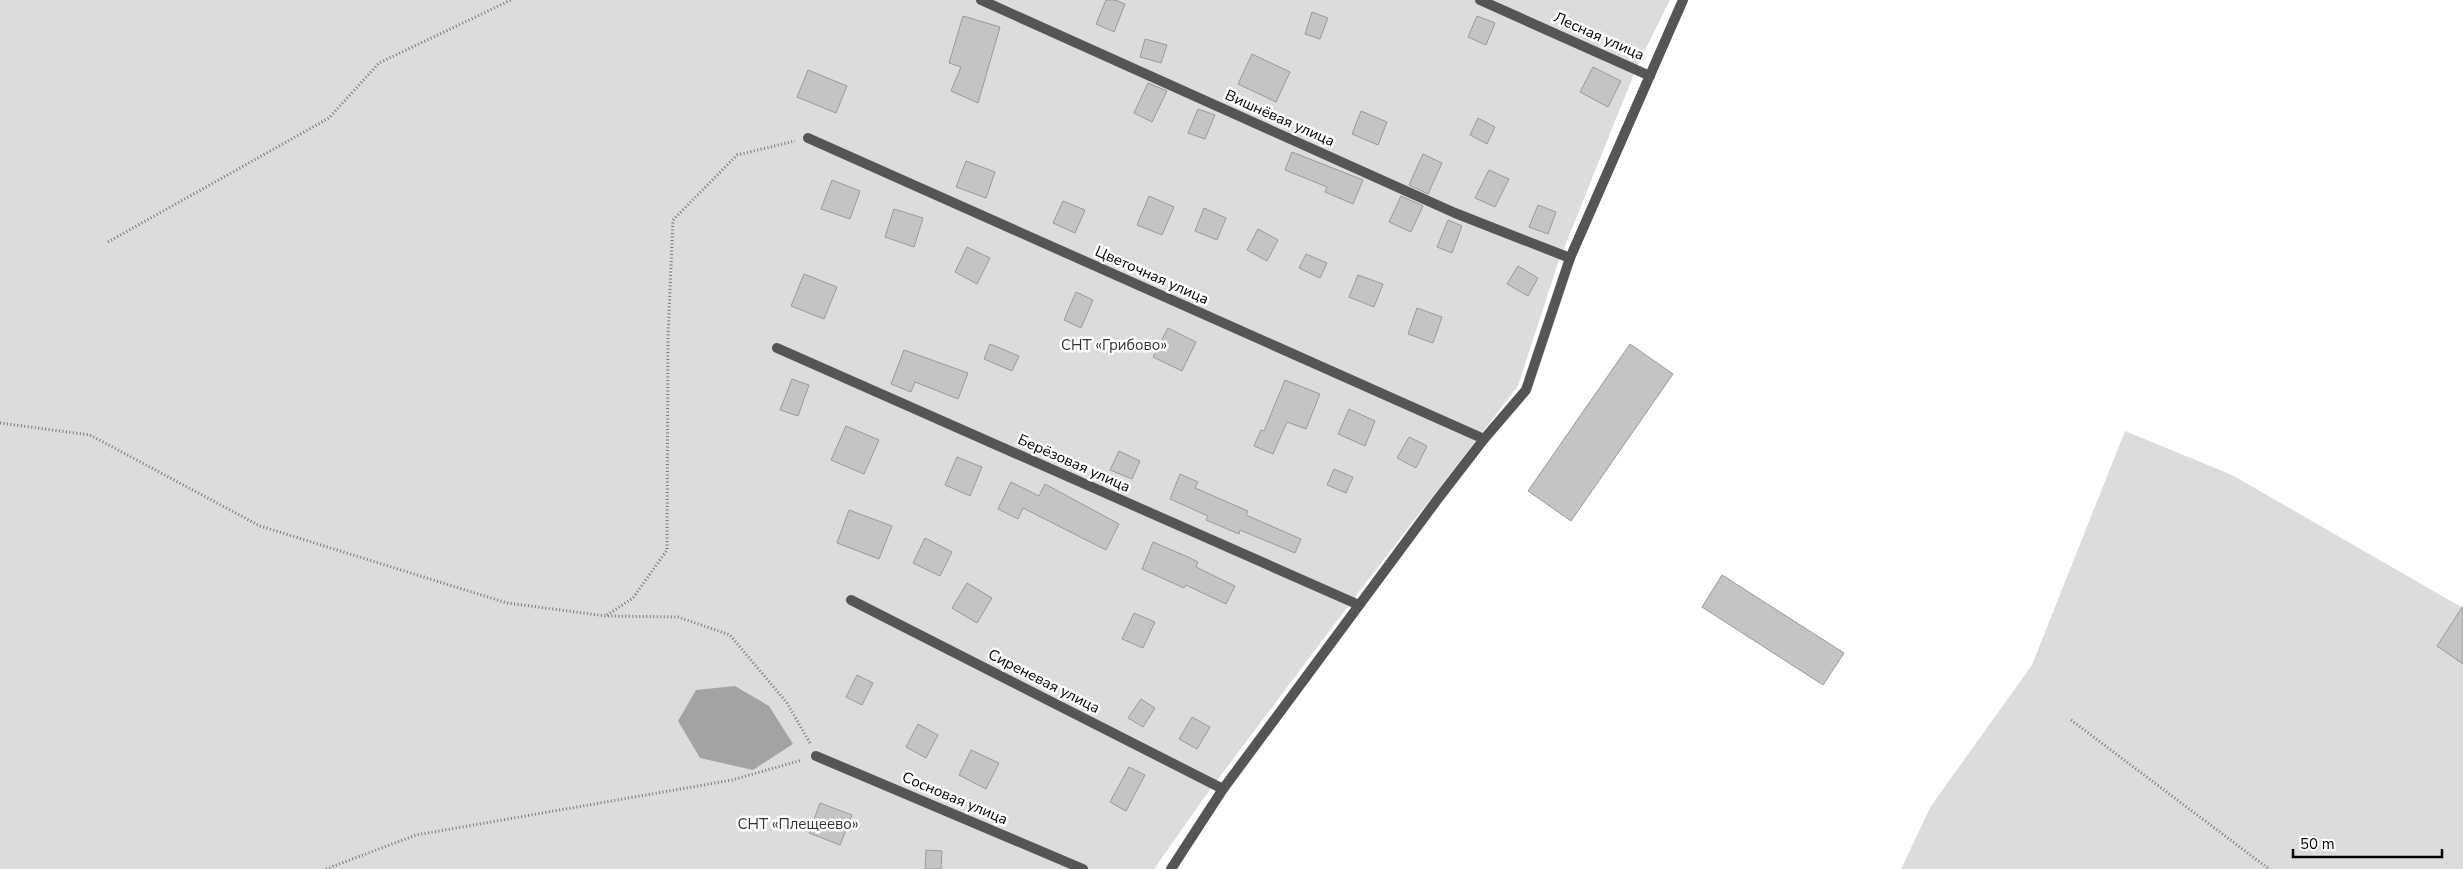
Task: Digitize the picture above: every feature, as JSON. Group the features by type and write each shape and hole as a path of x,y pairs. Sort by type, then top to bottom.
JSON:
{"street":[{"name":"Вишнёвая улица","path":"980,0 1455,213 1570,258"},
{"name":"Лесная улица","path":"1480,0 1650,76"},
{"path":"1170,869 1223,789 1359,605 1484,439 1526,390 1570,258 1683,0"},
{"name":"Цветочная улица","path":"808,138 1484,439"},
{"name":"Берёзовая улица","path":"777,348 1359,605"},
{"name":"Сиреневая улица","path":"850,600 1223,789"},
{"name":"Сосновая улица","path":"816,756 1083,869"}],"path":[{"path":"108,242 330,118 379,63 511,0"},
{"path":"606,616 633,598 667,550 668,337 673,220 737,155 808,138"},
{"path":"0,422 90,434 260,526 507,602 606,616 678,617 730,635 787,703 816,756 732,780 416,835 326,869"},
{"path":"2071,720 2269,869"}],"green space":[{"path":"0,0 1670,0 1638,64 1557,266 1518,386 1361,589 1209,791 1154,869 0,869"},
{"path":"2125,431 2232,475 2463,608 2463,869 1901,869 1931,806 2032,665"}],"shaded area":[{"path":"735,686 769,706 793,744 753,770 700,758 678,721 696,690"}],"building":[{"path":"1106,0 1115,0 1125,4 1114,32 1096,24"},
{"path":"1312,12 1328,18 1320,39 1305,34"},
{"path":"963,16 1000,27 978,103 951,91 961,67 949,63"},
{"path":"1477,16 1495,23 1486,45 1468,37"},
{"path":"1145,39 1167,45 1161,63 1140,57"},
{"path":"1252,54 1290,72 1276,102 1238,84"},
{"path":"1593,67 1621,81 1608,107 1580,92"},
{"path":"808,70 847,86 836,113 797,97"},
{"path":"1148,83 1167,91 1152,122 1134,113"},
{"path":"1198,109 1215,115 1205,139 1188,133"},
{"path":"1361,111 1387,122 1378,145 1352,134"},
{"path":"1478,118 1495,127 1487,144 1470,135"},
{"path":"1292,152 1363,180 1353,204 1325,192 1327,187 1285,170"},
{"path":"1423,154 1442,163 1428,194 1409,185"},
{"path":"966,161 995,172 986,198 956,187"},
{"path":"1489,170 1509,179 1495,207 1475,198"},
{"path":"832,180 860,191 850,219 821,209"},
{"path":"1149,196 1174,207 1162,235 1137,225"},
{"path":"1401,196 1423,206 1411,232 1389,222"},
{"path":"1063,201 1085,210 1075,233 1053,223"},
{"path":"1538,205 1556,212 1548,234 1529,227"},
{"path":"1204,208 1226,218 1217,240 1195,231"},
{"path":"894,209 923,218 914,247 885,237"},
{"path":"1448,220 1462,226 1452,253 1437,247"},
{"path":"1258,229 1278,240 1267,261 1247,250"},
{"path":"967,247 990,258 977,284 955,272"},
{"path":"1306,254 1327,263 1320,278 1299,268"},
{"path":"1518,266 1538,278 1528,296 1507,284"},
{"path":"804,274 837,287 824,319 791,306"},
{"path":"1358,275 1383,284 1374,307 1349,297"},
{"path":"1076,292 1093,300 1081,328 1064,320"},
{"path":"1417,308 1442,317 1433,343 1408,334"},
{"path":"1168,328 1196,342 1182,371 1153,357"},
{"path":"990,344 1019,356 1012,371 984,359"},
{"path":"1630,344 1673,374 1571,521 1528,491"},
{"path":"904,350 968,373 958,399 915,382 911,392 891,384"},
{"path":"792,379 809,385 798,416 780,410"},
{"path":"1285,380 1320,394 1306,429 1287,422 1273,454 1254,446 1261,430 1264,431"},
{"path":"1349,409 1375,421 1365,446 1338,434"},
{"path":"846,426 879,440 864,474 831,460"},
{"path":"1409,437 1427,446 1416,468 1397,458"},
{"path":"1119,451 1140,461 1132,479 1110,470"},
{"path":"957,457 982,467 970,496 945,485"},
{"path":"1334,469 1353,477 1346,493 1327,485"},
{"path":"1180,474 1198,482 1195,488 1248,511 1246,515 1301,539 1295,553 1240,530 1239,534 1206,520 1208,516 1170,499"},
{"path":"1011,482 1039,496 1045,484 1119,524 1106,550 1023,508 1018,519 998,509"},
{"path":"849,510 892,526 879,559 837,543"},
{"path":"925,538 952,552 940,576 913,563"},
{"path":"1153,542 1198,562 1196,567 1235,586 1226,604 1186,585 1184,588 1142,569"},
{"path":"1722,575 1844,653 1823,685 1702,607"},
{"path":"967,583 992,598 977,623 952,608"},
{"path":"2463,606 2463,664 2437,646"},
{"path":"1134,613 1155,622 1143,648 1122,639"},
{"path":"857,675 873,683 862,705 846,697"},
{"path":"1141,699 1155,708 1143,727 1128,718"},
{"path":"1192,717 1210,727 1197,749 1179,739"},
{"path":"918,724 938,735 926,758 906,747"},
{"path":"971,750 999,763 986,789 959,775"},
{"path":"1129,767 1145,775 1126,811 1110,802"},
{"path":"820,803 852,815 840,845 809,833"},
{"path":"926,850 942,851 941,869 925,869"}],"park label":[{"name":"СНТ «Грибово»","path":"1114,345"},
{"name":"СНТ «Плещеево»","path":"798,824"}]}
